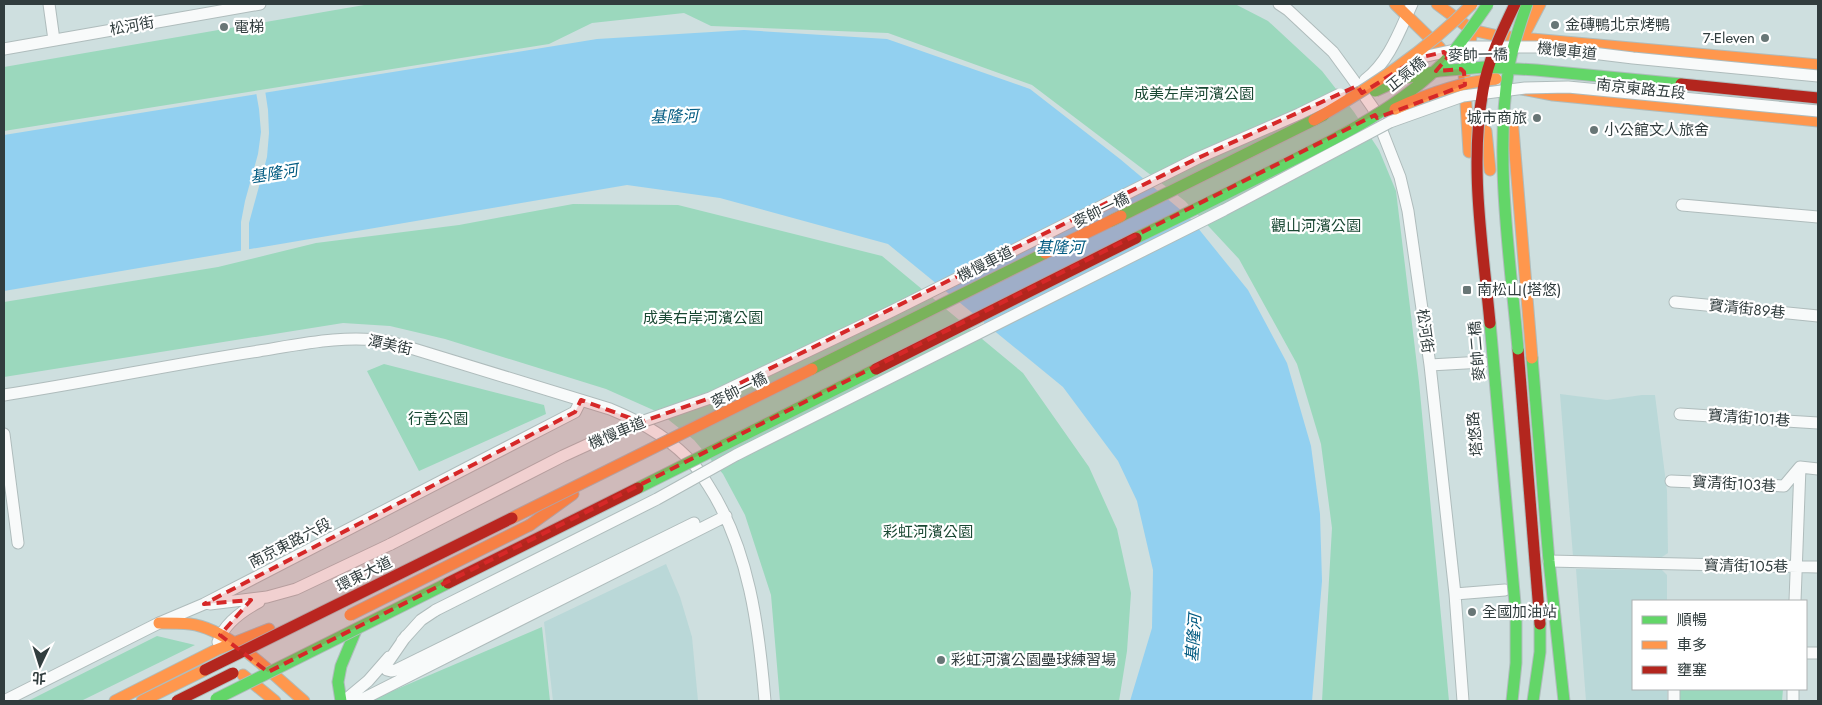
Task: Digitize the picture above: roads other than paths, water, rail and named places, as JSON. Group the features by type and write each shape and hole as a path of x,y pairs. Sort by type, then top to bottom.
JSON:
{"main road":[{"path":"1395,4 1464,72 1486,126 1490,175"},
{"path":"1437,4 1472,30 1498,36 1818,65"},
{"name":"正氣橋","path":"1314,120 1366,90 1416,55 1472,4"},
{"name":"塔悠路","path":"1480,4 1472,30 1464,72 1484,362 1505,590 1521,701"},
{"name":"正氣橋","path":"608,504 1323,145 1385,109 1421,82 1459,45 1488,4"},
{"path":"1472,30 1493,4"},
{"name":"麥帥二橋","path":"1514,701 1516,615 1478,194 1478,145 1481,101 1489,65 1504,25 1515,4"},
{"path":"1527,4 1508,72 1503,127 1504,175 1540,615 1540,652 1533,701"},
{"path":"1540,4 1521,39 1508,86 1515,144 1550,561 1564,701"},
{"name":"麥帥一橋","path":"233,642 346,600 413,568 1359,98 1404,78 1439,71 1485,67 1536,70 1818,98"},
{"name":"南京東路五段","path":"1464,72 1508,86 1553,95 1818,121"},
{"name":"麥帥一橋","path":"356,630 702,454 1401,106 1445,90 1484,80 1533,78 1590,80 1818,102"},
{"name":"麥帥一橋","path":"600,474 1314,120"},
{"path":"1514,701 1526,678 1527,637 1515,472"},
{"path":"336,622 530,525 600,474"},
{"name":"環東大道","path":"142,701 600,474"},
{"path":"530,525 608,504"},
{"path":"210,701 608,504"},
{"path":"159,623 191,624 212,630 233,642 304,701"},
{"path":"215,701 356,630"},
{"path":"342,701 338,682 341,666 356,630"},
{"path":"115,701 233,642"},
{"path":"216,650 275,701"},
{"path":"177,701 266,657"}],"street":[{"path":"49,4 54,40"},
{"name":"松河街","path":"4,49 260,4"},
{"name":"松河街","path":"1279,4 1333,52 1357,85 1373,108 1400,177 1408,211 1430,365 1455,594 1463,701"},
{"path":"1357,85 1373,74 1391,50 1412,4"},
{"name":"機慢車道","path":"204,604 267,597 296,588 391,544 624,428 710,398 892,311 1198,158 1299,114 1418,58 1468,47 1534,47 1818,76"},
{"path":"342,701 368,681 421,620 436,610 657,499 736,455 1224,210 1390,122 1463,96 1524,88 1568,87 1818,111"},
{"path":"1682,205 1818,218"},
{"name":"寶清街89巷","path":"1675,302 1818,316"},
{"name":"潭美街","path":"4,395 237,354 339,339 370,338 391,342 606,407 639,421 670,442 696,466 724,513 747,580 755,612 765,701"},
{"path":"1430,365 1484,362"},
{"name":"南京東路六段","path":"4,700 159,623 204,604 574,412 581,400"},
{"name":"寶清街101巷","path":"1680,414 1818,423"},
{"path":"4,434 18,543"},
{"path":"1795,600 1800,467 1818,469"},
{"name":"寶清街103巷","path":"1671,481 1784,486 1800,467"},
{"path":"406,636 386,665 387,670 396,670 724,513"},
{"path":"354,701 361,700 724,513"},
{"name":"寶清街105巷","path":"1550,561 1818,567"},
{"path":"1455,594 1505,590"},
{"name":"機慢車道","path":"216,650 220,635 243,610 267,597"}],"water":[{"name":"基隆河","path":"744,30 887,39 1030,89 1120,159 1189,217 1248,290 1287,363 1311,446 1320,514 1322,581 1312,701 1130,701 1152,628 1153,570 1137,501 1118,461 1063,387 888,244 720,198 627,185 4,291 4,135 597,39"}],"place":[{"name":"金磚鴨北京烤鴨","path":"1555,25"},
{"name":"電梯","path":"224,27"},
{"name":"7-Eleven","path":"1765,38"},
{"name":"城市商旅","path":"1537,118"},
{"name":"小公館文人旅舍","path":"1594,130"},
{"name":"南松山(塔悠)","path":"1467,290"},
{"name":"全國加油站","path":"1472,612"},
{"name":"彩虹河濱公園壘球練習場","path":"941,660"}],"park label":[{"name":"成美左岸河濱公園","path":"1194,94"},
{"name":"觀山河濱公園","path":"1316,226"},
{"name":"成美右岸河濱公園","path":"703,318"},
{"name":"行善公園","path":"438,419"},
{"name":"彩虹河濱公園","path":"928,532"}]}
